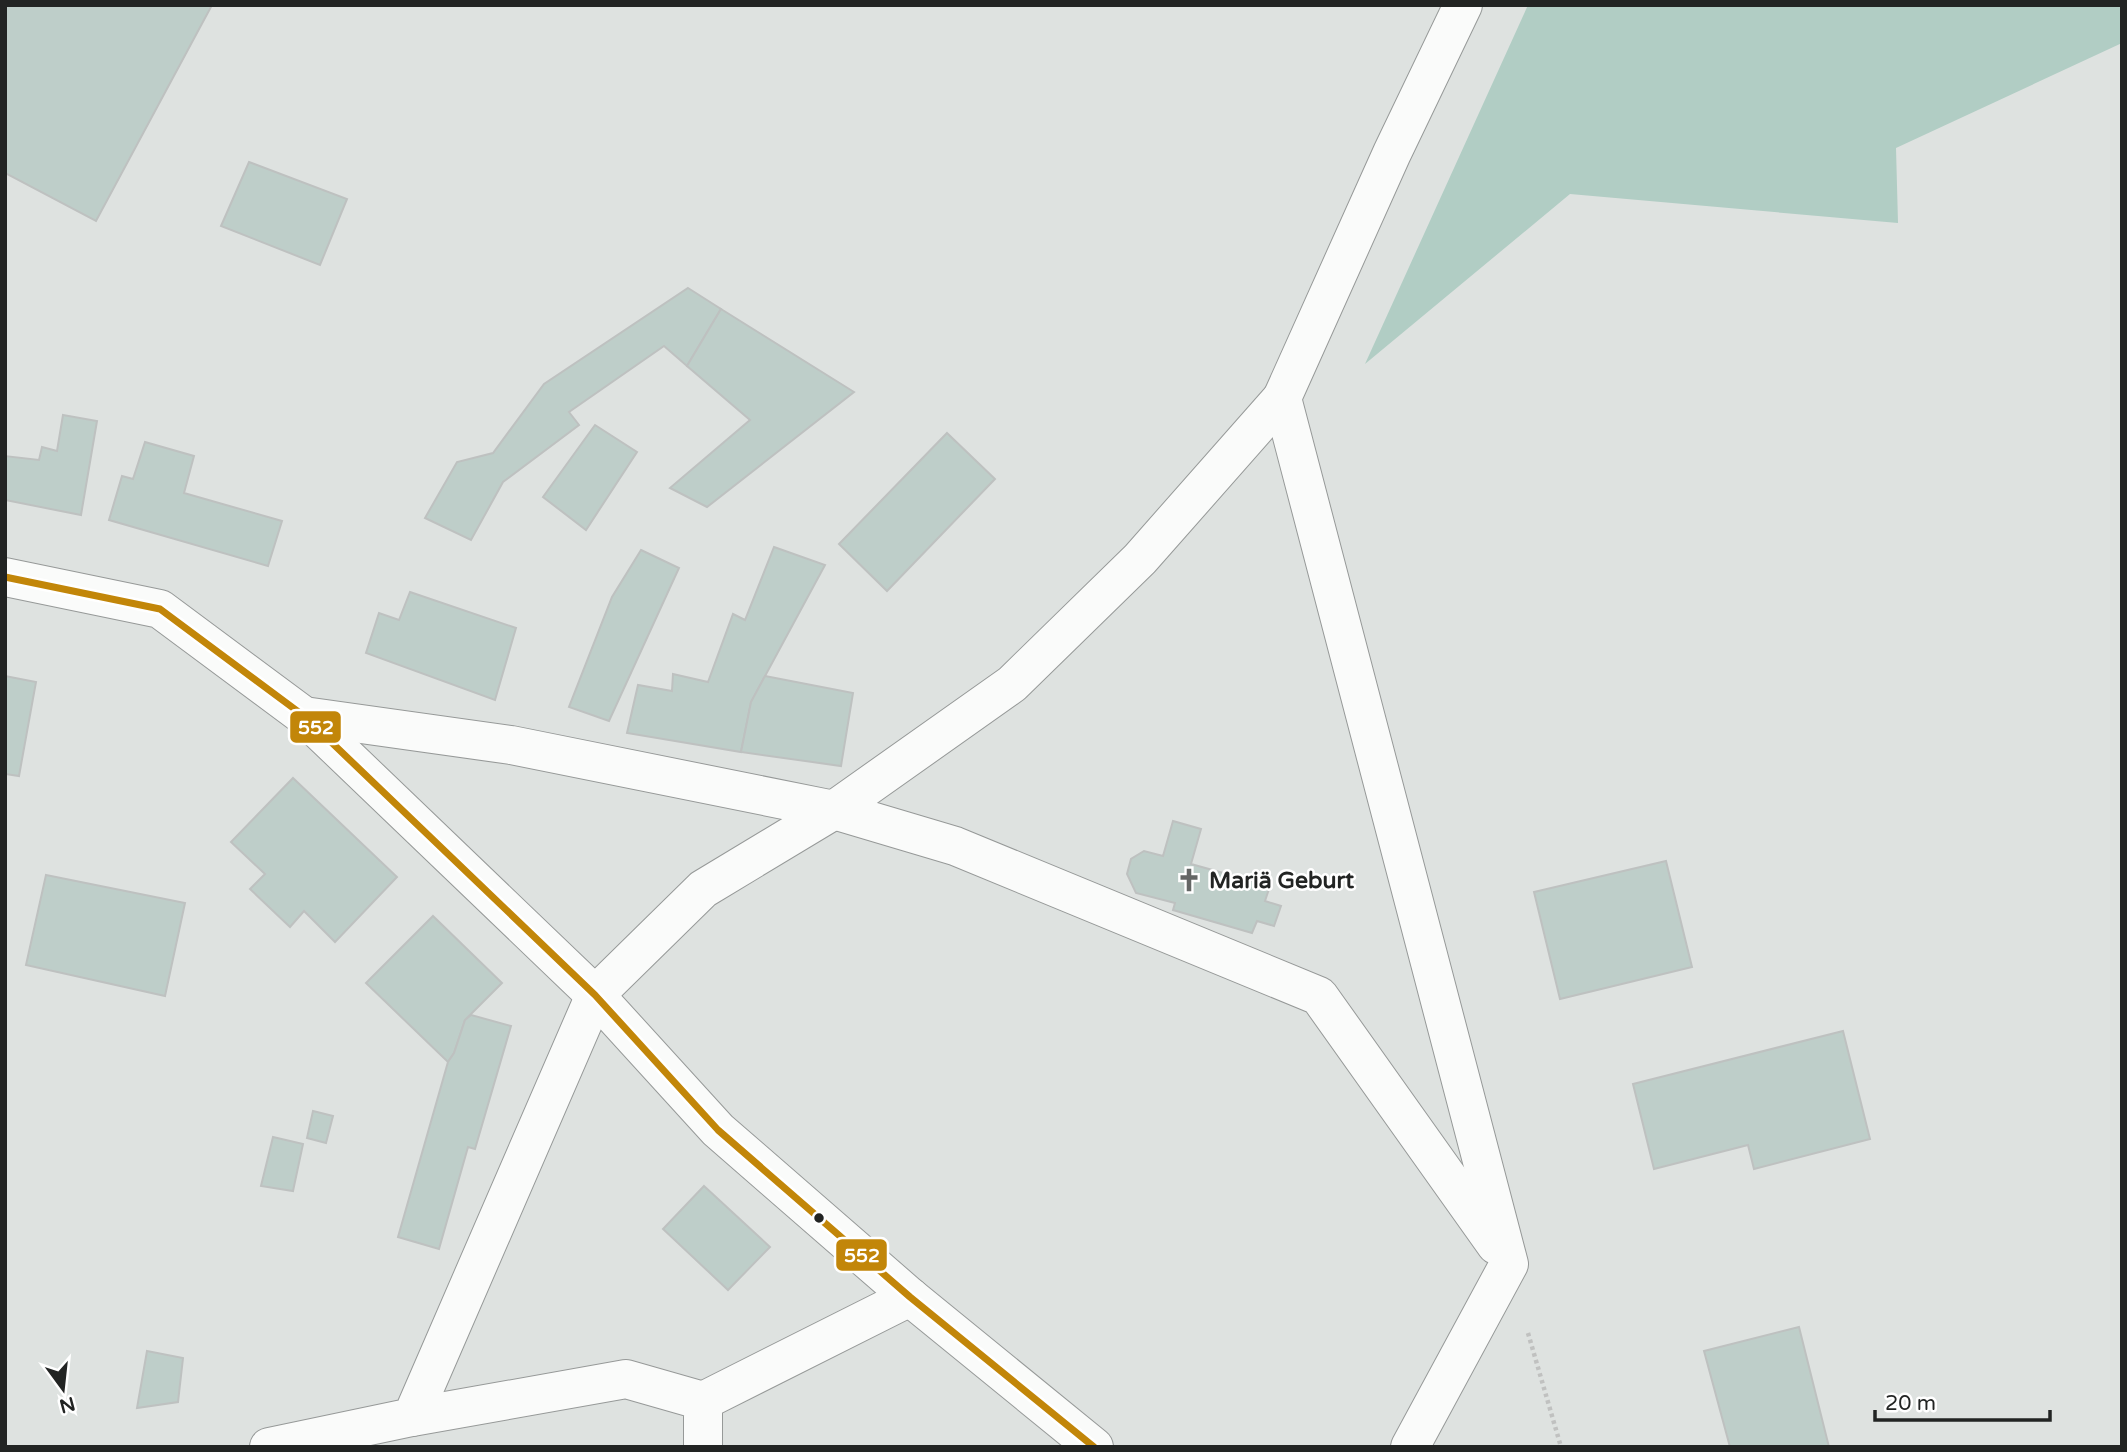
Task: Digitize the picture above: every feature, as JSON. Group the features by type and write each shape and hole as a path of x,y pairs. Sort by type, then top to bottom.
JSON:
{"street":[{"path":"412,1417 595,995 703,889 834,810 1012,684 1139,559 1282,398 1392,153 1464,5"},
{"path":"1282,398 1509,1264 1410,1447"},
{"path":"5,576 160,609 304,716 595,995 718,1130 910,1297 1094,1447"},
{"path":"304,716 512,745 834,810 955,846 1319,996 1509,1264"},
{"path":"269,1447 412,1417 626,1379 703,1401 910,1297"},
{"path":"703,1401 703,1447"}],"path":[{"path":"1509,1264 1561,1447"}],"green space":[{"path":"1528,5 2122,5 2122,43 1896,148 1898,223 1570,194 1365,364"}],"building":[{"path":"5,5 212,5 96,221 5,173"},
{"path":"249,162 347,199 320,265 221,226"},
{"path":"688,288 721,309 687,366 664,346 569,412 579,425 503,482 471,540 425,518 457,462 493,453 544,384"},
{"path":"721,309 854,392 707,507 670,488 750,420 687,366"},
{"path":"63,415 97,421 81,515 5,500 5,456 39,460 42,447 57,451"},
{"path":"595,425 637,452 586,530 543,497"},
{"path":"947,433 995,479 887,591 839,544"},
{"path":"145,442 194,456 184,493 282,521 268,566 109,520 122,476 133,479"},
{"path":"774,547 825,565 751,702 741,752 627,733 638,685 672,691 673,674 708,682 733,614 745,620"},
{"path":"641,550 679,568 609,721 569,707 612,597"},
{"path":"410,592 516,628 495,700 366,653 379,613 399,620"},
{"path":"5,676 36,682 19,776 5,774"},
{"path":"765,676 853,693 841,766 741,752 751,702"},
{"path":"293,778 397,877 335,942 304,911 290,927 250,889 265,874 231,842"},
{"name":"Mariä Geburt","path":"1173,821 1201,829 1191,864 1270,886 1265,901 1281,906 1274,926 1257,921 1252,933 1173,910 1175,903 1136,893 1127,874 1131,859 1144,851 1163,856"},
{"path":"1666,861 1692,967 1560,999 1534,892"},
{"path":"46,875 185,903 165,996 26,965"},
{"path":"433,916 502,983 465,1020 454,1053 448,1062 366,983"},
{"path":"471,1015 511,1026 475,1149 468,1147 439,1249 398,1237 448,1062 454,1053 465,1020"},
{"path":"1843,1031 1870,1139 1754,1169 1748,1145 1654,1169 1633,1084"},
{"path":"313,1111 333,1116 326,1143 307,1138"},
{"path":"273,1137 303,1144 293,1191 261,1186"},
{"path":"704,1186 770,1247 728,1290 663,1229"},
{"path":"1799,1327 1829,1447 1730,1447 1704,1351"},
{"path":"147,1351 183,1358 178,1402 137,1408"}],"transit line":[{"name":"552","path":"5,577 160,609 304,716 595,995 718,1130 910,1297 1094,1447"}],"place":[{"name":"Mariä Geburt","path":"1189,880"}]}
